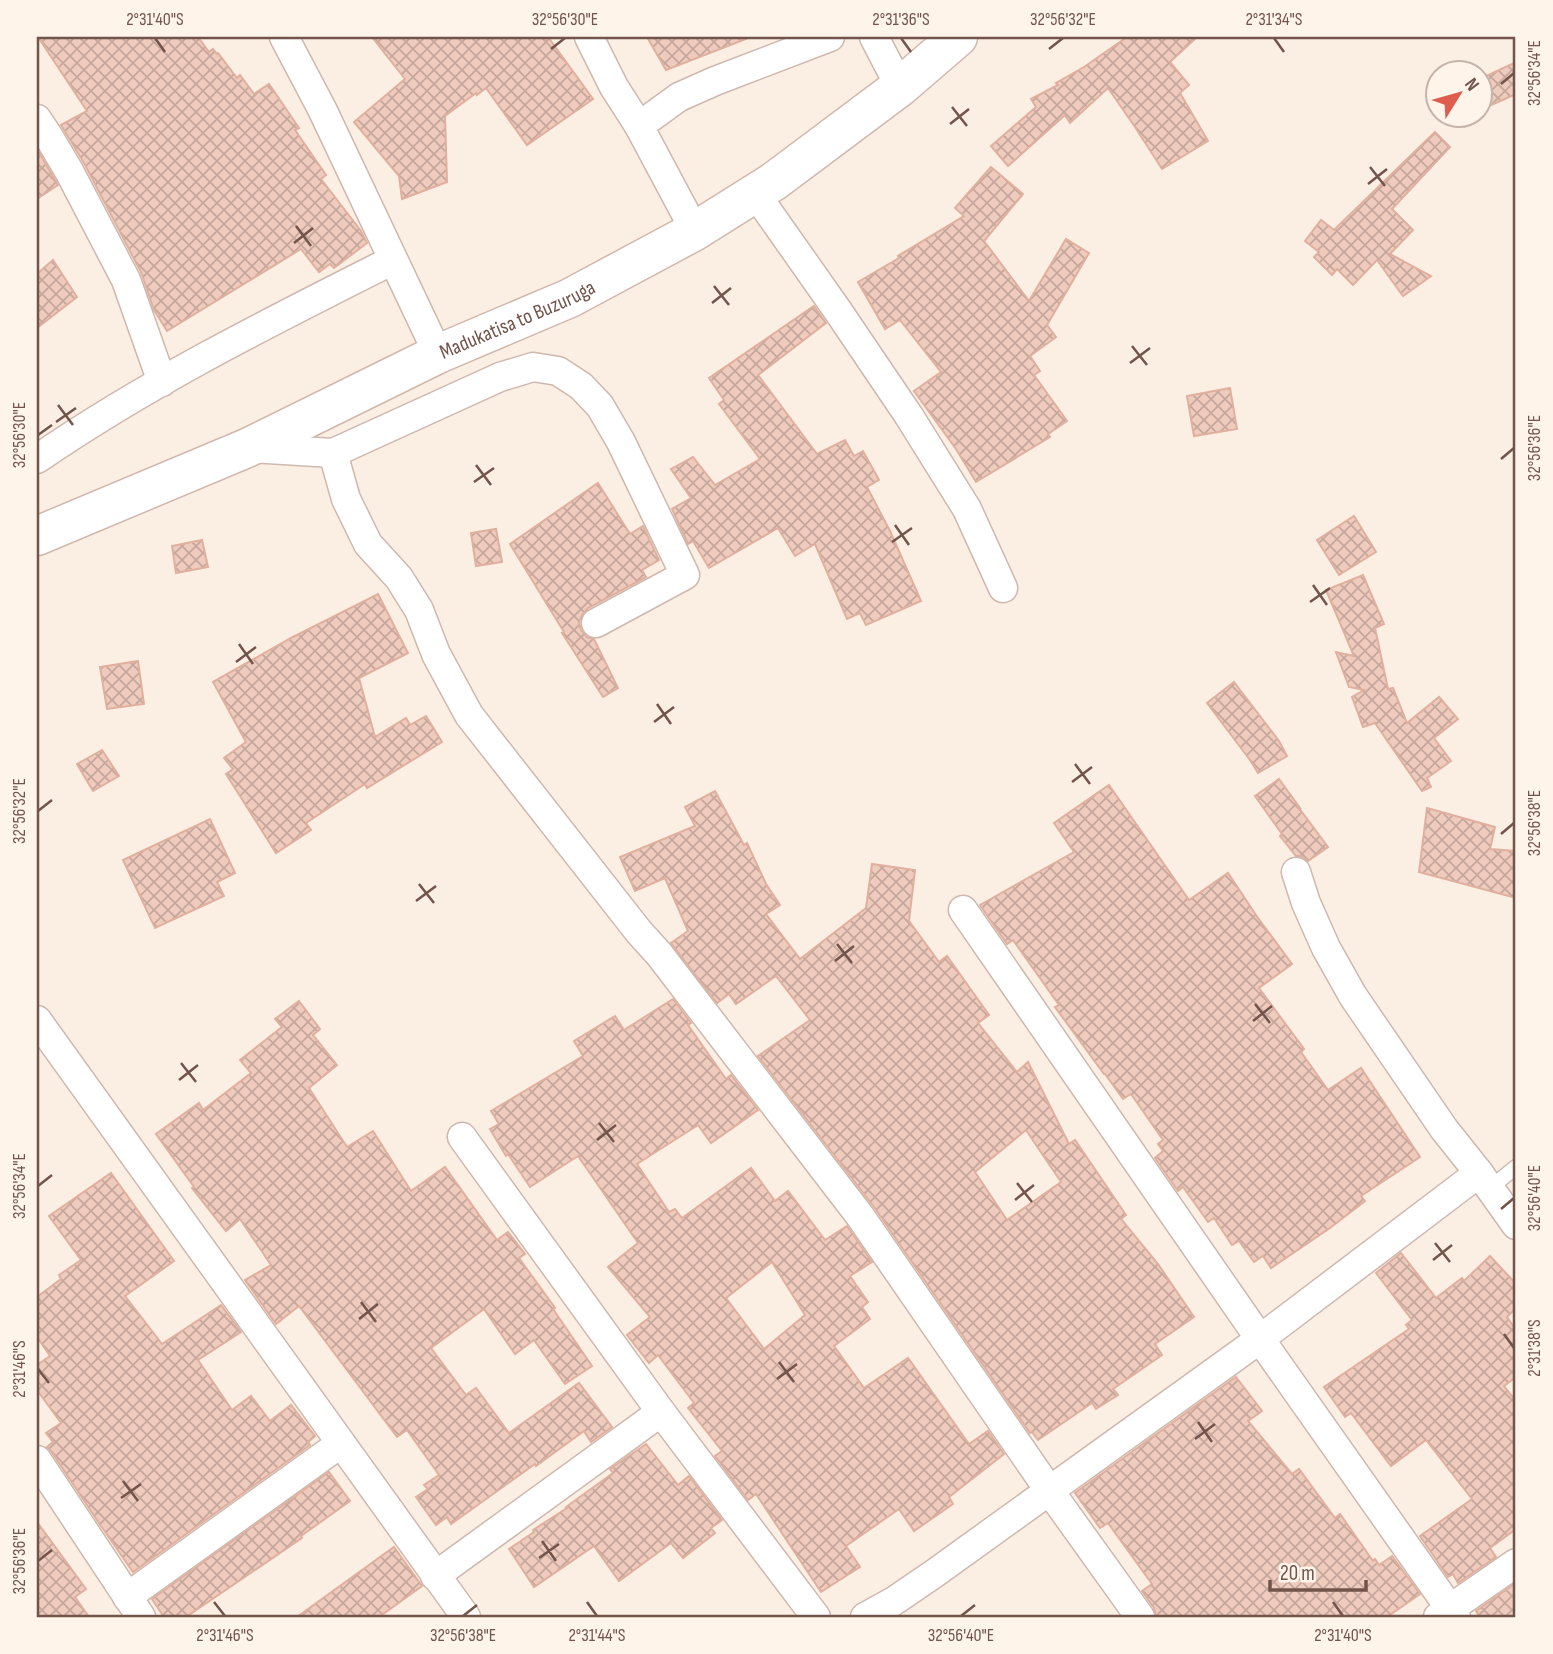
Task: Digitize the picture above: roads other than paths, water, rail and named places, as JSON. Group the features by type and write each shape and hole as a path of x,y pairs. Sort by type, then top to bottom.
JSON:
{"main road":[{"name":"Madukatisa to Buzuruga","path":"37,536 247,448 439,354 570,298 695,231 773,182 900,87 958,37"}],"street":[{"path":"284,37 322,109 439,354"},
{"path":"589,37 695,231"},
{"path":"639,126 679,97 830,37"},
{"path":"874,37 900,87"},
{"path":"37,119 69,171 126,280 162,382"},
{"path":"755,193 859,343 952,485 967,509 1003,587"},
{"path":"37,459 69,437 222,347 393,260"},
{"path":"247,448 333,453 500,377 533,367 558,371 581,386 600,406 621,442 685,575 596,623"},
{"path":"333,453 346,499 368,544 399,578 419,610 436,654 469,715 659,954 860,1216 1140,1617"},
{"path":"1296,872 1326,948 1353,996 1444,1129 1516,1225"},
{"path":"962,910 1448,1614 1516,1563"},
{"path":"37,1020 466,1617"},
{"path":"462,1137 661,1412 816,1617"},
{"path":"865,1617 935,1573 1484,1181"},
{"path":"435,1576 661,1412"},
{"path":"37,1460 134,1607 340,1444"}],"lane":[{"path":"1484,1181 1516,1167"}]}
